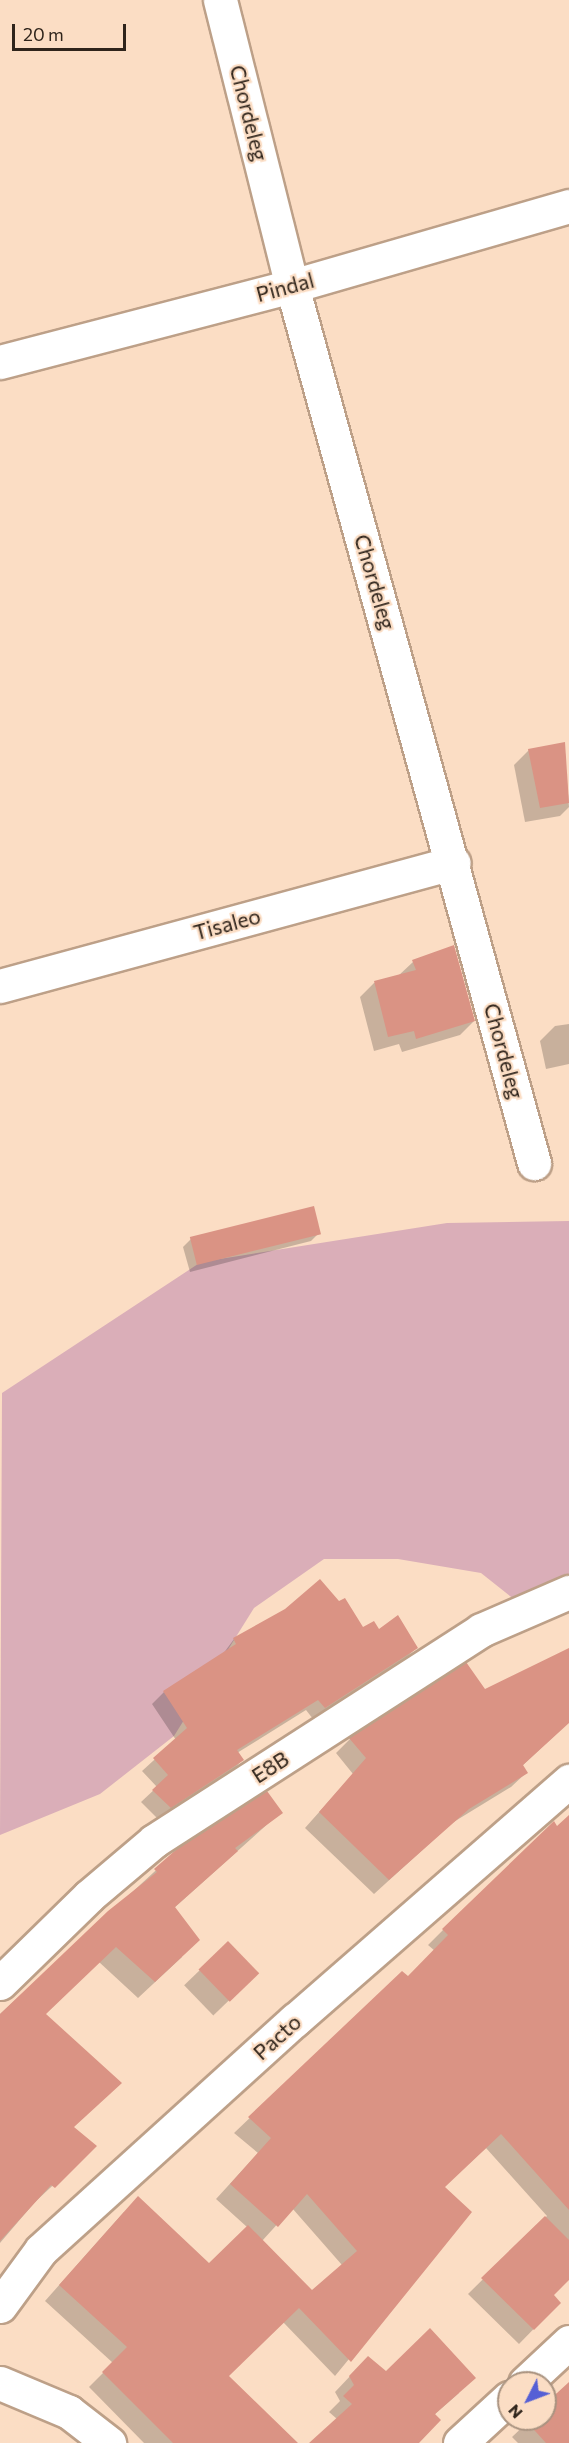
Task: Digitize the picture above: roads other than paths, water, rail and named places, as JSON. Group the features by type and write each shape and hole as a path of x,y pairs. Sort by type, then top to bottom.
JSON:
{"street":[{"name":"Chordeleg","path":"220,0 292,286 454,862 534,1163"},
{"name":"Pindal","path":"0,362 292,286 569,206"},
{"name":"Tisaleo","path":"0,986 454,862"},
{"name":"E8B","path":"0,1983 89,1896 154,1841 481,1630 569,1592"},
{"name":"Pacto","path":"0,2306 41,2250 295,2020 569,1782"},
{"path":"538,2371 569,2342"},
{"path":"0,2383 69,2412 109,2443"},
{"path":"460,2443 497,2409"}]}
